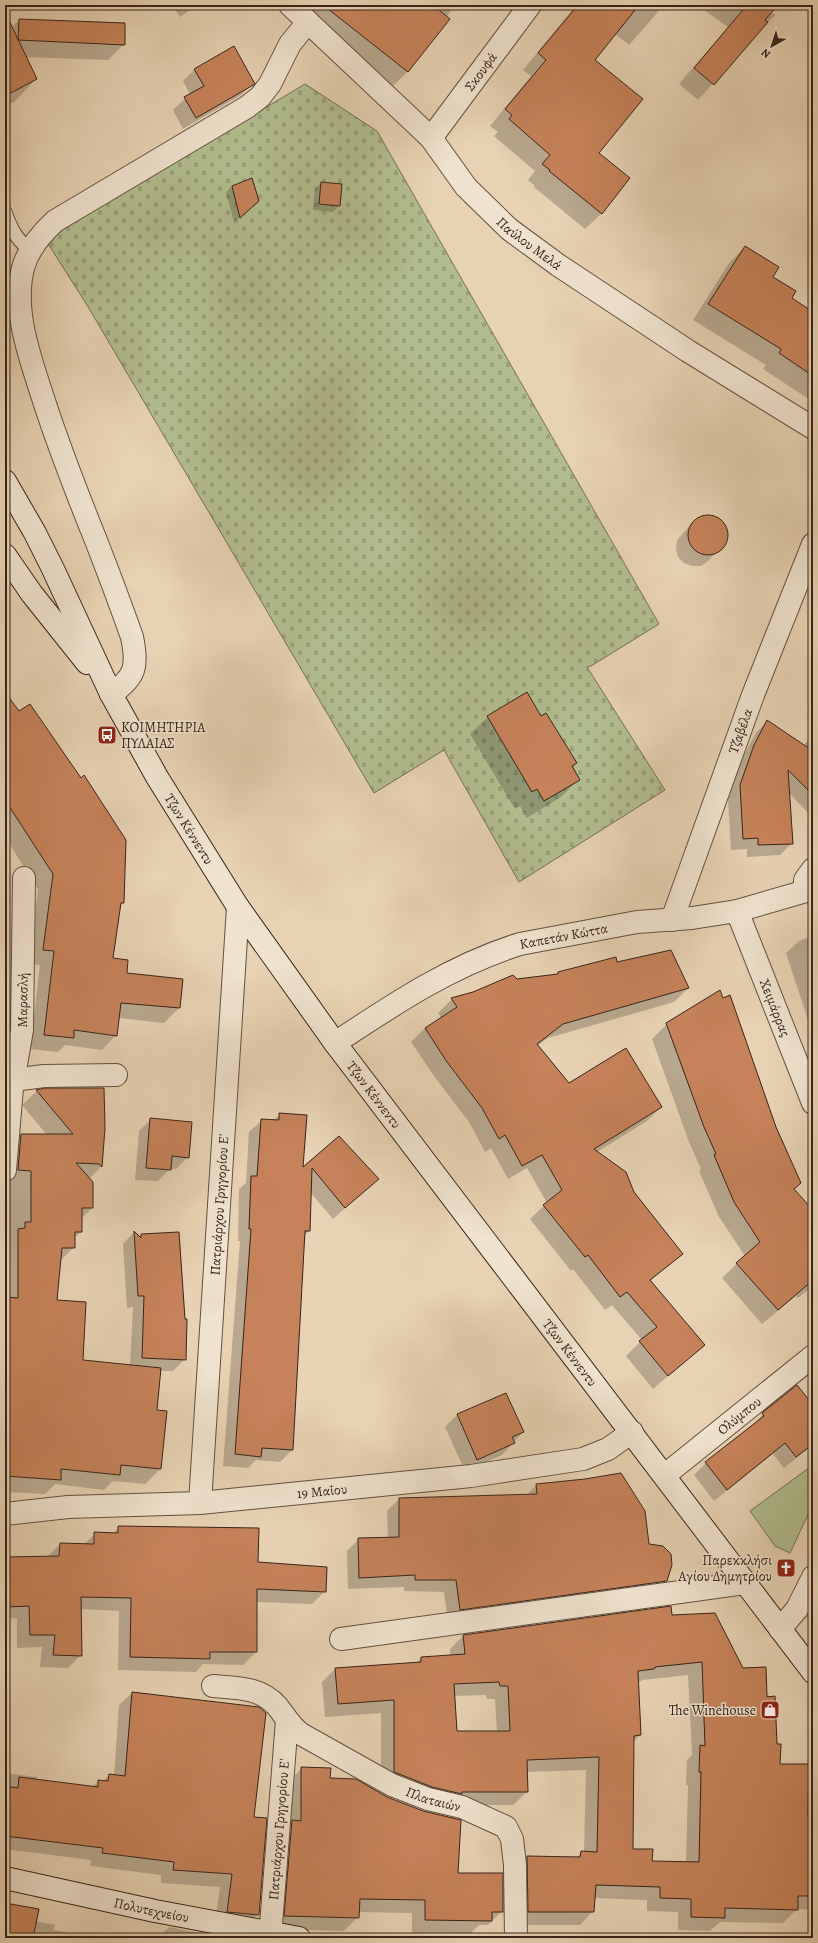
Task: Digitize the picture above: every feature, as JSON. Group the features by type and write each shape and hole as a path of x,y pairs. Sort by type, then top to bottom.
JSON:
{"street":[{"name":"Παύλου Μελά","path":"290,5 431,138 466,187 509,228 558,265 688,350 813,428"},
{"name":"Σκουφά","path":"431,138 530,5"},
{"path":"111,694 123,686 132,674 136,658 132,637 68,474 26,340 20,293 23,268 40,236 55,221 247,107 260,97 270,84 290,44 308,22"},
{"name":"Τζων Κέννεντυ","path":"5,481 35,533 53,569 111,694 157,777 238,907 335,1043 665,1475 813,1672"},
{"name":"Τζαβέλα","path":"672,920 753,695 813,544"},
{"name":"Τζων Κέννεντυ","path":"6,558 32,594 111,694"},
{"path":"809,890 805,880 813,869"},
{"name":"Μαρασλή","path":"5,1170 9,1080 22,1030 24,1010 24,878"},
{"name":"Καπετάν Κώττα","path":"335,1043 425,986 464,965 520,944 637,922 692,918 737,911 809,890"},
{"name":"Πατριάρχου Γρηγορίου Ε'","path":"200,1504 238,907"},
{"name":"Χειμάρρας","path":"737,911 813,1103"},
{"path":"9,1080 44,1076 116,1075"},
{"name":"Ολύμπου","path":"665,1475 813,1356"},
{"name":"19 Μαΐου","path":"5,1514 68,1507 200,1504 471,1476 583,1459 615,1444 632,1432"},
{"path":"780,1629 797,1609 813,1577"},
{"path":"341,1639 745,1583"},
{"name":"Πλαταιών","path":"213,1686 255,1691 272,1701 294,1729 312,1741 392,1785 428,1799 462,1807 506,1827 512,1839 515,1865 516,1938"},
{"name":"Πατριάρχου Γρηγορίου Ε'","path":"270,1936 287,1720"},
{"name":"Πολυτεχνείου","path":"5,1878 270,1936 299,1938"}],"lane":[{"path":"5,212 11,230 19,241 31,251"}],"green space":[{"path":"305,84 377,131 659,624 587,667 665,790 519,882 444,750 374,793 87,305 45,239"},
{"path":"813,1465 813,1504 790,1553 775,1546 750,1511"}],"building":[{"path":"323,5 433,5 450,19 408,72"},
{"path":"578,5 639,5 595,60 643,99 599,153 630,178 602,214 542,164 550,155 509,119 512,115 505,109 546,60 538,53"},
{"path":"747,5 778,5 765,20 768,22 714,85 694,68"},
{"path":"5,12 37,79 5,96"},
{"path":"19,19 125,23 125,45 18,40"},
{"path":"234,46 255,84 196,118 184,97 204,86 194,69"},
{"path":"252,178 259,201 240,218 232,186"},
{"path":"321,182 342,184 340,206 319,204"},
{"path":"745,246 779,267 773,277 796,291 792,298 813,312 813,376 779,353 781,349 708,304"},
{"path":"708,515 719,518 725,524 728,535 725,546 719,552 708,555 697,552 691,546 688,535 691,524 697,518"},
{"path":"5,692 19,711 30,704 81,778 84,775 126,840 124,903 121,903 113,958 128,960 127,973 183,979 180,1008 121,1003 117,1036 74,1030 74,1038 44,1035 54,951 43,950 53,874 5,800"},
{"path":"527,692 541,716 546,713 577,763 572,766 580,780 544,801 537,789 532,792 487,716"},
{"path":"767,720 813,751 813,795 788,770 793,844 758,845 758,838 743,839 740,785 754,745"},
{"path":"671,950 689,988 563,1024 537,1044 569,1083 626,1048 662,1107 594,1149 626,1172 634,1192 683,1254 650,1280 705,1345 668,1376 639,1341 657,1327 627,1292 620,1297 588,1255 585,1257 543,1205 562,1190 542,1155 522,1166 505,1135 499,1139 482,1108 447,1062 425,1028 457,1007 451,998 473,992 513,975 517,979 558,974 558,972 616,957 617,962"},
{"path":"720,990 723,998 730,995 776,1127 801,1183 794,1189 813,1210 813,1280 778,1310 736,1263 760,1242 734,1202 714,1155 716,1154 704,1127 666,1023"},
{"path":"45,1088 104,1088 105,1128 102,1167 99,1164 76,1163 93,1182 93,1208 82,1208 82,1232 75,1232 75,1248 62,1248 57,1300 86,1302 83,1360 161,1368 157,1410 167,1411 161,1469 121,1465 120,1475 61,1469 61,1480 5,1476 5,1297 18,1298 18,1229 25,1228 25,1222 31,1222 31,1171 18,1170 21,1134 73,1134 36,1090"},
{"path":"279,1113 307,1115 303,1167 339,1136 379,1179 345,1208 312,1168 310,1231 305,1231 293,1450 262,1448 261,1457 235,1454 251,1229 249,1229 251,1176 257,1176 261,1119 279,1120"},
{"path":"150,1118 192,1122 189,1158 172,1156 171,1170 146,1168"},
{"path":"134,1231 141,1238 141,1234 179,1232 185,1319 187,1319 186,1360 142,1358 144,1296 138,1296"},
{"path":"797,1385 813,1405 813,1444 796,1457 785,1443 727,1490 705,1462 764,1416 762,1413"},
{"path":"506,1393 524,1432 512,1437 515,1443 477,1460 457,1414"},
{"path":"621,1473 645,1511 649,1544 663,1546 671,1554 672,1565 667,1581 460,1610 456,1580 415,1580 415,1575 359,1578 358,1538 399,1537 399,1498 537,1494 536,1484 585,1479"},
{"path":"118,1526 259,1528 258,1562 327,1567 326,1592 257,1589 257,1652 210,1652 210,1659 130,1657 131,1598 81,1597 82,1656 53,1655 55,1635 30,1635 29,1606 5,1607 5,1557 59,1556 60,1543 94,1544 94,1532 118,1533"},
{"path":"671,1606 672,1615 715,1613 743,1668 766,1667 767,1697 775,1696 777,1744 781,1744 780,1764 809,1764 808,1817 813,1817 813,1896 798,1896 798,1910 725,1908 725,1918 691,1917 691,1899 660,1898 660,1887 596,1885 594,1912 528,1912 527,1856 580,1857 581,1851 597,1852 599,1757 527,1760 528,1792 462,1792 462,1794 432,1787 394,1772 394,1700 338,1704 335,1668 421,1662 421,1657 465,1654 463,1635","holes":["702,1662 705,1746 700,1745 699,1772 701,1772 699,1862 652,1861 653,1849 633,1849 634,1736 641,1735 638,1671 654,1669 655,1667","499,1682 500,1686 508,1686 510,1731 457,1731 454,1684"]},
{"path":"132,1692 259,1707 266,1713 254,1817 267,1818 259,1915 227,1912 232,1874 173,1870 174,1862 102,1853 103,1848 5,1836 5,1786 18,1788 19,1777 98,1787 98,1780 108,1781 109,1774 125,1776"},
{"path":"301,1767 331,1768 330,1778 356,1779 387,1797 423,1811 461,1820 458,1873 503,1873 503,1912 492,1912 492,1921 425,1920 425,1900 360,1899 359,1918 284,1916 292,1820 301,1821"},
{"path":"5,1903 39,1909 33,1938 5,1938"}],"place":[{"name":"ΚΟΙΜΗΤΗΡΙΑ ΠΥΛΑΙΑΣ","path":"107,735"},
{"name":"Παρεκκλήσι Αγίου Δημητρίου","path":"786,1568"},
{"name":"The Winehouse","path":"770,1710"}]}
